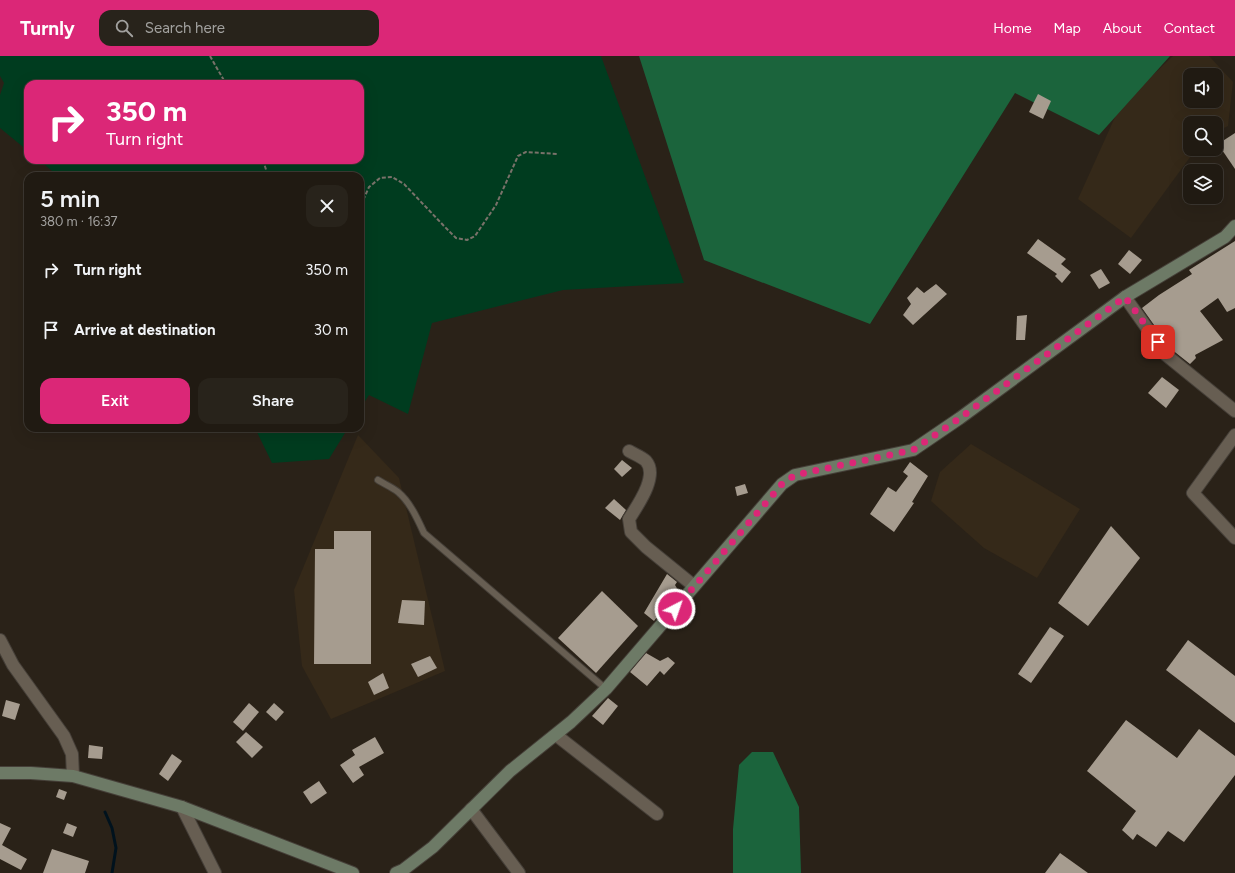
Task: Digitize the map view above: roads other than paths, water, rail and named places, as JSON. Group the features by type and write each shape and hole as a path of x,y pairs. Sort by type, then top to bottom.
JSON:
{"street":[{"path":"396,873 403,870 433,847 510,771 556,735 606,689 782,484 795,475 913,450 960,418 1125,297 1224,237 1235,226"},
{"path":"1125,297 1166,354 1235,411"},
{"path":"1235,435 1193,493 1235,538"},
{"path":"629,451 646,462 651,473 644,496 629,519 631,532 646,547 694,586"},
{"path":"0,640 13,665 64,736 72,754 73,776"},
{"path":"556,735 657,814"},
{"path":"0,774 31,773 73,776 182,807 353,873"},
{"path":"182,807 215,873"},
{"path":"471,809 520,873"}],"lane":[{"path":"378,480 398,492 416,516 424,532 606,689"}],"waterway":[{"path":"105,812 112,828 116,848 112,873"}]}
